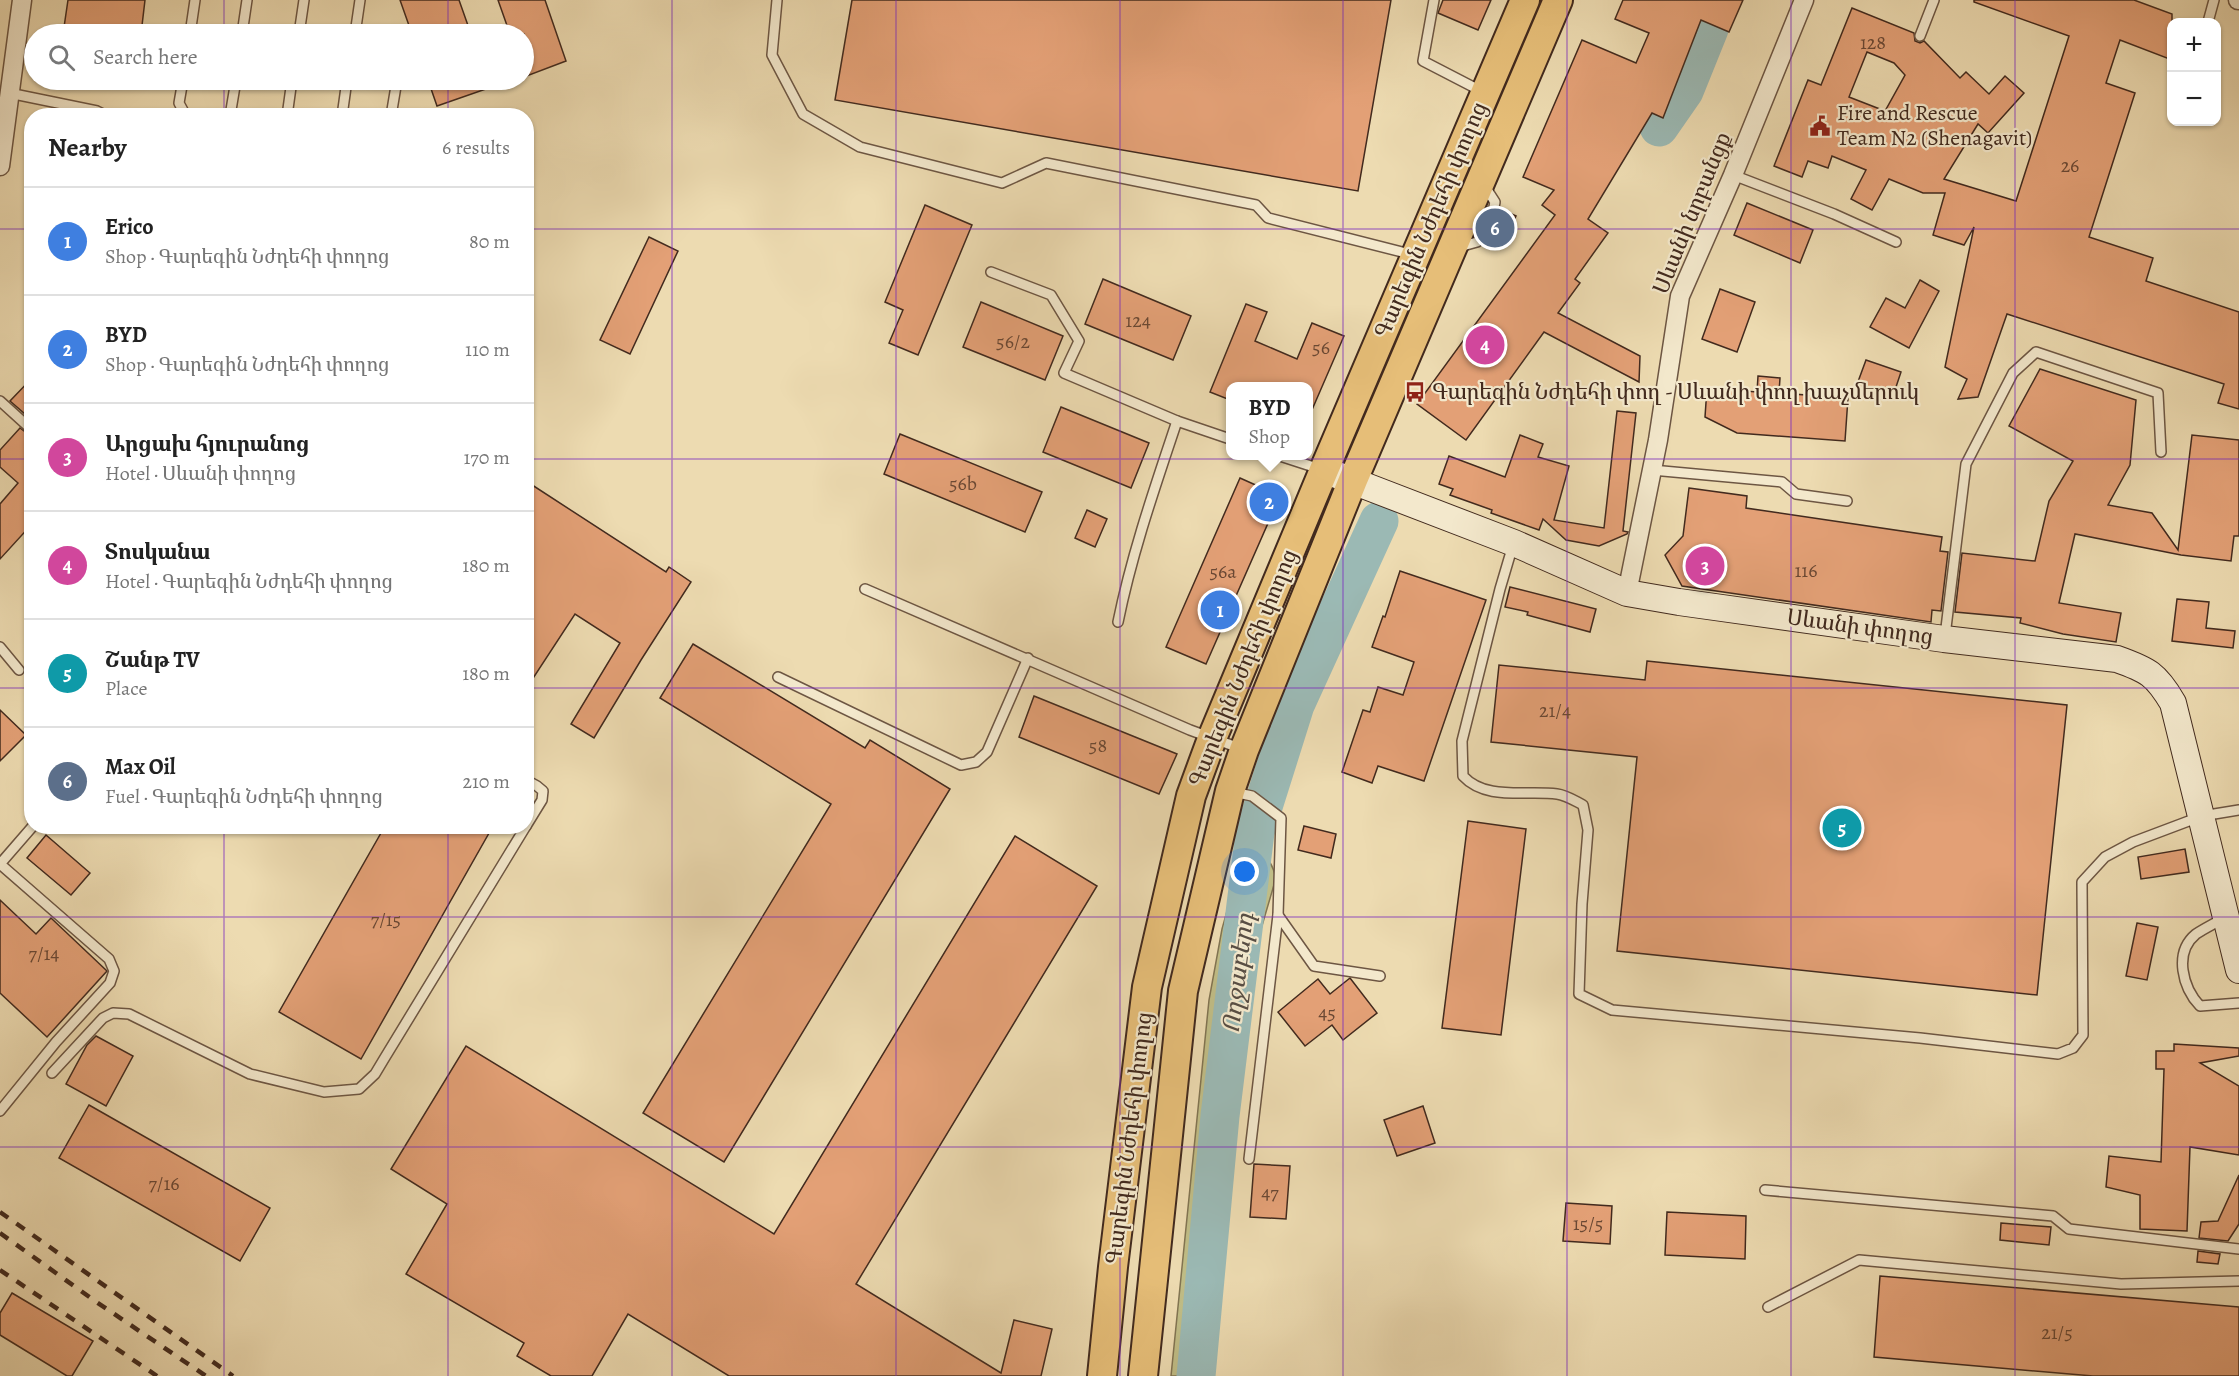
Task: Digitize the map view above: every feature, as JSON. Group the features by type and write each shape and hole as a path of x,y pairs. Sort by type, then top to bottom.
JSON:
{"main road":[{"name":"Գարեգին Նժդեհի փողոց","path":"1102,1376 1113,1267 1148,987 1191,796 1213,736 1324,470 1525,0"},
{"name":"Գարեգին Նժդեհի փողոց","path":"1143,1376 1183,991 1230,791 1244,750 1353,480 1558,0"}],"street":[{"path":"0,166 6,98 22,0"},
{"name":"Սևանի նրբանցք","path":"1627,593 1652,470 1680,296 1733,175 1804,0"},
{"name":"Սևանի փողոց","path":"1324,470 1514,543 1627,593 1944,639 2117,659 2144,669 2162,683 2174,703 2239,970"}],"lane":[{"path":"191,24 195,0"},
{"path":"243,24 247,0"},
{"path":"300,24 304,0"},
{"path":"356,24 360,0"},
{"path":"777,0 771,55 803,114 860,147 1002,183 1046,163 1256,205 1268,218 1416,255"},
{"path":"1434,0 1423,62 1485,93"},
{"path":"1920,36 1934,0"},
{"path":"2209,18 2214,0"},
{"path":"181,90 179,103 182,108"},
{"path":"231,108 234,90"},
{"path":"288,108 291,90"},
{"path":"343,108 346,90"},
{"path":"392,108 395,90"},
{"path":"6,98 76,108"},
{"path":"1733,175 1834,214 1896,242"},
{"path":"1480,181 1495,202 1494,207"},
{"path":"1451,249 1477,242 1481,238"},
{"path":"991,272 1052,295 1079,341 1064,373 1178,421 1226,438"},
{"path":"1944,639 1966,464 2013,373 2036,352 2158,393 2161,452"},
{"path":"0,401 24,423"},
{"path":"1118,622 1125,586 1144,518 1178,421"},
{"name":"Սևանի փողոց","path":"1293,460 1324,470"},
{"path":"1652,470 1782,482 1796,494 1847,501"},
{"path":"1514,543 1500,589 1462,741 1463,776 1472,785 1489,791 1560,794 1582,805 1588,830 1582,904 1579,994 1612,1010 1920,1038 2058,1054 2073,1048 2083,1035 2082,882 2105,857 2133,842 2202,816 2239,810"},
{"path":"865,589 1244,750"},
{"path":"0,647 19,670"},
{"path":"778,677 961,765 976,762 987,752 1029,658"},
{"path":"534,784 543,791 542,800 534,813"},
{"path":"1230,791 1252,796 1281,818 1278,915 1249,1160"},
{"path":"0,1111 56,1042 110,982 114,971 109,959 0,864 26,834"},
{"path":"52,1074 103,1018 113,1013 129,1014 250,1074 324,1092 359,1089 375,1074 521,834"},
{"path":"1278,915 1314,966 1380,976"},
{"path":"2226,917 2195,935 2186,950 2182,972 2187,989 2200,1006 2239,1003"},
{"path":"1765,1190 2053,1216 2069,1229 2239,1249"},
{"path":"1768,1307 1859,1260 2121,1284 2239,1281"}],"shaded area":[{"path":"1246,844 1266,857 1276,878 1249,970 1241,1011 1242,1043 1237,1108 1226,1147 1204,1376 1171,1376 1209,1000 1222,929"}],"building":[{"path":"68,0 145,0 142,24 64,24"},
{"path":"400,0 459,0 467,24 408,24"},
{"path":"498,0 545,0 566,61 534,73 534,24 506,24"},
{"path":"852,0 1391,0 1358,191 835,100"},
{"path":"1443,0 1491,0 1478,30 1438,13"},
{"path":"1623,0 1743,0 1729,32 1701,20 1663,118 1652,113 1588,219 1608,233 1575,279 1580,283 1558,313 1640,356 1639,382 1544,332 1466,440 1417,404 1555,215 1542,205 1554,190 1523,177 1582,40 1636,63 1649,33 1615,19"},
{"path":"1974,0 2134,0 2172,14 2172,18 2167,18 2167,58 2120,40 2106,83 2135,93 2089,237 2153,258 2146,281 2239,312 2239,409 2218,403 2224,384 2007,314 1978,397 1958,399 1967,379 1945,367 1974,227 1964,245 1933,235 1945,193 1923,193 1889,179 1872,210 1851,199 1866,170 1832,156 1828,168 1808,161 1802,177 1774,166 1808,80 1821,85 1852,8 1914,33 1915,41 1920,43 1924,41 1960,78 1966,72 1989,94 2005,76 2024,93 1988,133 1978,124 1944,179 2016,201 2069,36 1974,2","holes":["1867,52 1894,63 1905,75 1885,111 1849,97"]},
{"path":"431,90 483,90 437,106"},
{"path":"1747,203 1813,230 1800,263 1734,235"},
{"path":"925,205 972,225 918,355 889,343 903,310 885,302"},
{"path":"1487,207 1492,213 1497,213 1500,209 1516,216 1506,239 1496,234 1492,243 1487,241 1485,233 1477,233"},
{"path":"649,237 678,251 630,354 600,340"},
{"path":"1103,279 1191,316 1173,360 1085,324"},
{"path":"1920,280 1939,291 1909,348 1870,327 1886,298 1905,308"},
{"path":"1720,289 1755,302 1737,352 1702,339"},
{"path":"981,302 1063,336 1045,380 963,347"},
{"path":"1246,304 1267,312 1255,341 1297,359 1312,323 1344,336 1313,407 1313,382 1226,382 1226,398 1210,392"},
{"path":"1866,360 1901,372 1892,399 1852,398"},
{"path":"2040,369 2136,400 2130,465 2108,505 2152,513 2178,550 2192,435 2239,440 2239,536 2234,536 2231,561 2181,555 2075,534 2059,603 2121,613 2116,642 2063,634 2020,623 2021,618 1955,612 1962,553 2035,561 2049,501 2073,461 2009,426"},
{"path":"1758,376 1780,378 1779,393 1848,398 1845,441 1737,433 1705,417 1707,388 1757,392"},
{"path":"24,386 24,413 10,401"},
{"path":"1061,407 1149,443 1131,488 1043,452"},
{"path":"1617,411 1636,413 1623,531 1628,532 1599,546 1566,540 1543,519 1539,530 1491,513 1492,510 1450,495 1453,489 1439,484 1449,456 1505,477 1520,435 1543,444 1538,457 1569,466 1554,520 1604,528"},
{"path":"20,428 24,431 24,533 0,559 0,504 18,483 0,467 0,450"},
{"path":"900,434 1042,492 1025,532 884,474"},
{"path":"1240,478 1280,496 1206,664 1166,647"},
{"path":"534,486 666,572 669,567 691,582 594,738 571,724 620,643 575,614 534,677"},
{"path":"1689,488 1747,496 1746,508 1942,537 1940,551 1948,552 1941,611 1932,610 1931,622 1682,586 1665,555 1683,536"},
{"path":"1087,510 1107,519 1095,547 1075,538"},
{"path":"1400,571 1486,600 1424,781 1378,766 1372,783 1342,772 1363,710 1370,712 1378,687 1403,695 1414,662 1372,647 1383,616 1385,617"},
{"path":"1510,587 1596,609 1590,632 1505,607"},
{"path":"2177,599 2209,602 2206,628 2235,631 2233,648 2172,641"},
{"path":"693,644 865,748 870,740 950,789 724,1162 643,1113 831,804 660,698"},
{"path":"1647,661 2067,705 2037,995 1617,951 1637,757 1491,742 1499,665 1645,680"},
{"path":"1034,696 1177,754 1159,794 1019,737"},
{"path":"0,710 24,733 24,737 0,761"},
{"path":"1468,821 1526,829 1501,1035 1442,1028"},
{"path":"1304,826 1336,834 1331,858 1298,850"},
{"path":"380,834 488,834 361,1059 279,1012"},
{"path":"46,835 90,873 71,895 27,858"},
{"path":"1015,836 1097,886 856,1284 1001,1373 1014,1320 1052,1329 1041,1376 729,1376 628,1314 592,1376 551,1376 517,1356 524,1343 406,1274 447,1204 391,1169 466,1046 774,1234"},
{"path":"2185,849 2189,872 2141,879 2138,857"},
{"path":"0,900 36,934 51,918 107,971 47,1037 0,993"},
{"path":"2137,923 2158,927 2147,980 2126,976"},
{"path":"1350,978 1377,1013 1343,1040 1332,1025 1305,1046 1278,1012 1318,979 1330,994"},
{"path":"96,1036 133,1056 106,1106 66,1084 87,1045"},
{"path":"2174,1044 2239,1048 2239,1056 2200,1063 2239,1086 2239,1155 2190,1147 2187,1231 2140,1229 2140,1195 2106,1187 2109,1156 2161,1162 2164,1069 2156,1069 2156,1051 2174,1051"},
{"path":"89,1105 270,1208 240,1261 59,1158"},
{"path":"1423,1106 1435,1143 1397,1156 1384,1120"},
{"path":"1254,1164 1290,1166 1286,1219 1250,1217"},
{"path":"2239,1175 2239,1224 2228,1241 2199,1238 2201,1222 2218,1221"},
{"path":"1566,1203 1612,1206 1610,1244 1563,1241"},
{"path":"1667,1212 1746,1216 1745,1259 1665,1255"},
{"path":"2001,1223 2051,1227 2049,1245 2000,1240"},
{"path":"2198,1251 2220,1254 2218,1264 2197,1262"},
{"path":"1880,1276 2239,1307 2239,1376 2093,1376 1874,1357"},
{"path":"12,1293 93,1341 72,1376 67,1376 0,1335 0,1313"}],"waterway":[{"name":"Ողջաբերդ","path":"1659,127 1684,91 1709,29"},
{"name":"Ողջաբերդ","path":"1196,1376 1220,1116 1255,832 1295,705 1379,521"}],"railway":[{"path":"0,1212 233,1376"},
{"path":"0,1233 206,1376"},
{"path":"0,1270 157,1376"}],"place":[{"name":"Fire and Rescue Team N2 (Shenagavit)","path":"1820,126"},
{"name":"Max Oil","path":"1495,228"},
{"name":"Տոսկանա","path":"1485,345"},
{"name":"Գարեգին Նժդեհի փող - Սևանի փող խաչմերուկ","path":"1415,392"},
{"name":"BYD","path":"1269,502"},
{"name":"Արցախ հյուրանոց","path":"1705,566"},
{"name":"Erico","path":"1220,610"},
{"name":"Շանթ TV","path":"1842,828"}]}
